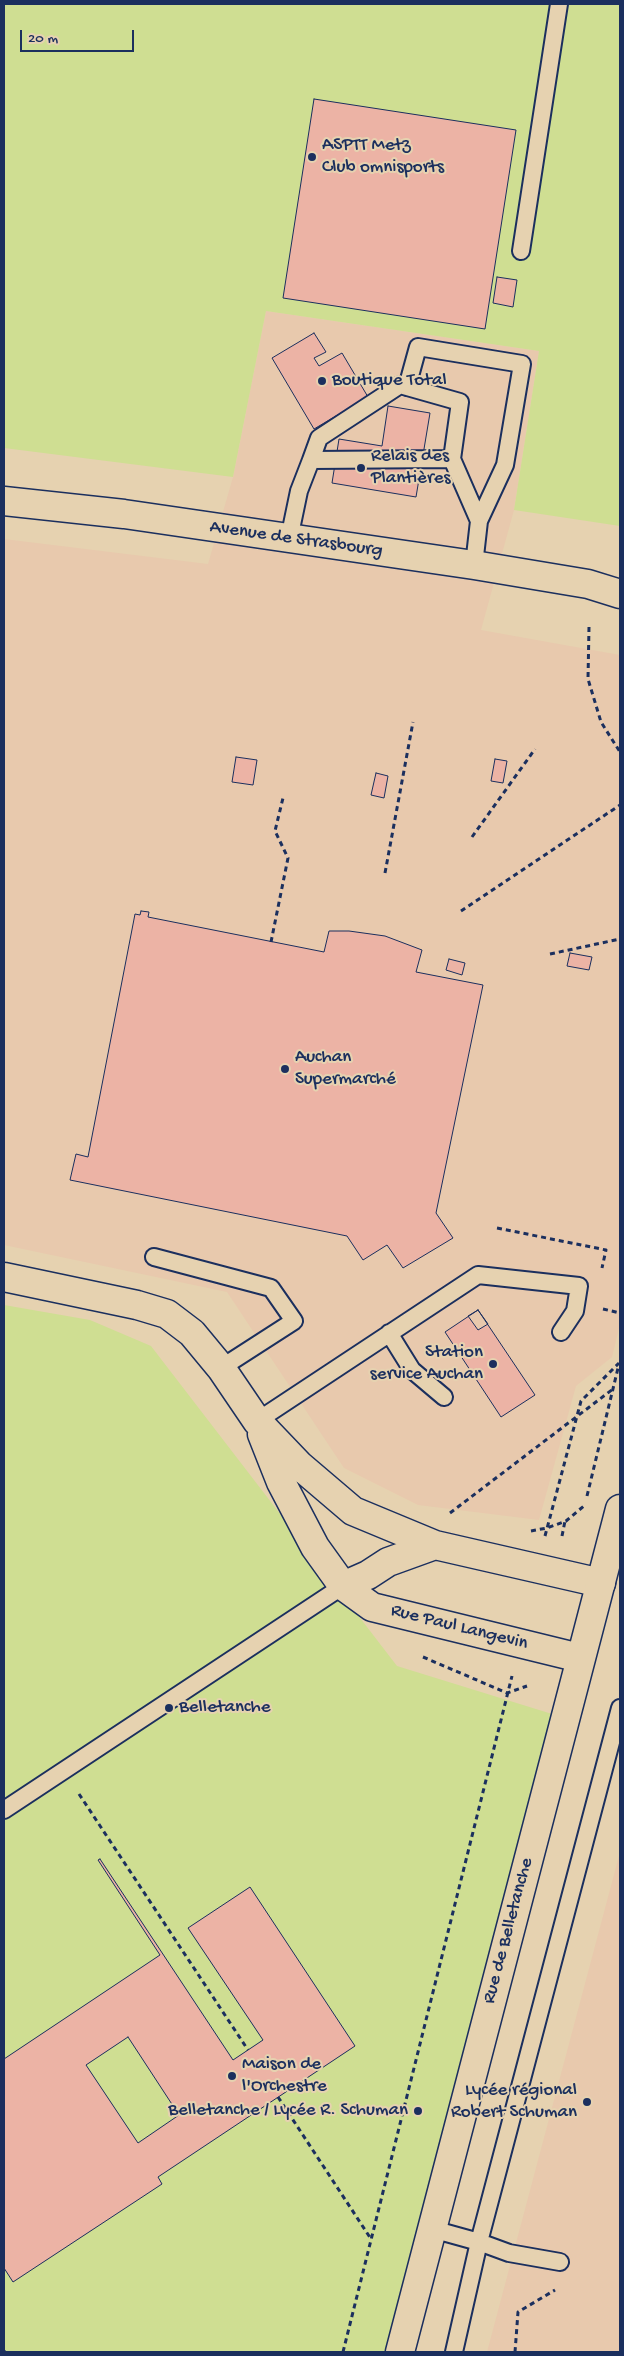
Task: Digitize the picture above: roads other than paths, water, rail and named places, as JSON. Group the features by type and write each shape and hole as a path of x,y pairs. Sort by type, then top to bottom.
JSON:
{"street":[{"name":"Avenue de Strasbourg","path":"4,501 124,514 474,565 588,584 620,594"},
{"name":"Avenue de Strasbourg","path":"588,584 620,582"},
{"name":"Rue Paul Langevin","path":"4,1277 137,1305 167,1314 192,1333 221,1368 257,1421 300,1465 353,1511 435,1546 601,1583"},
{"name":"Rue Paul Langevin","path":"257,1421 281,1482 315,1547 343,1586 372,1607 580,1658"},
{"name":"Rue de Belletanche","path":"400,2352 620,1509"},
{"path":"343,1586 368,1575 388,1562 435,1546"}],"lane":[{"path":"520,251 559,4"},
{"path":"407,387 418,346 522,364 504,465 479,521 474,565"},
{"path":"289,539 299,491 319,438 400,385 460,402 452,459 479,521"},
{"path":"311,460 452,459"},
{"path":"154,1257 271,1288 294,1321 221,1368"},
{"path":"257,1421 478,1275 579,1286 575,1311 561,1332"},
{"path":"389,1333 412,1370 444,1397"},
{"path":"4,1810 343,1586"},
{"path":"454,2352 479,2242 620,1708"},
{"path":"432,2229 479,2242 509,2253 560,2262"}],"place":[{"name":"ASPTT Metz Club omnisports","path":"312,157"},
{"name":"Boutique Total","path":"322,381"},
{"name":"Relais des Plantières","path":"361,468"},
{"name":"Auchan Supermarché","path":"285,1069"},
{"name":"Station service Auchan","path":"493,1364"},
{"name":"Belletanche","path":"169,1708"},
{"name":"Maison de l'Orchestre","path":"232,2076"},
{"name":"Lycée régional Robert Schuman","path":"587,2102"},
{"name":"Belletanche / Lycée R. Schuman","path":"418,2111"}]}
